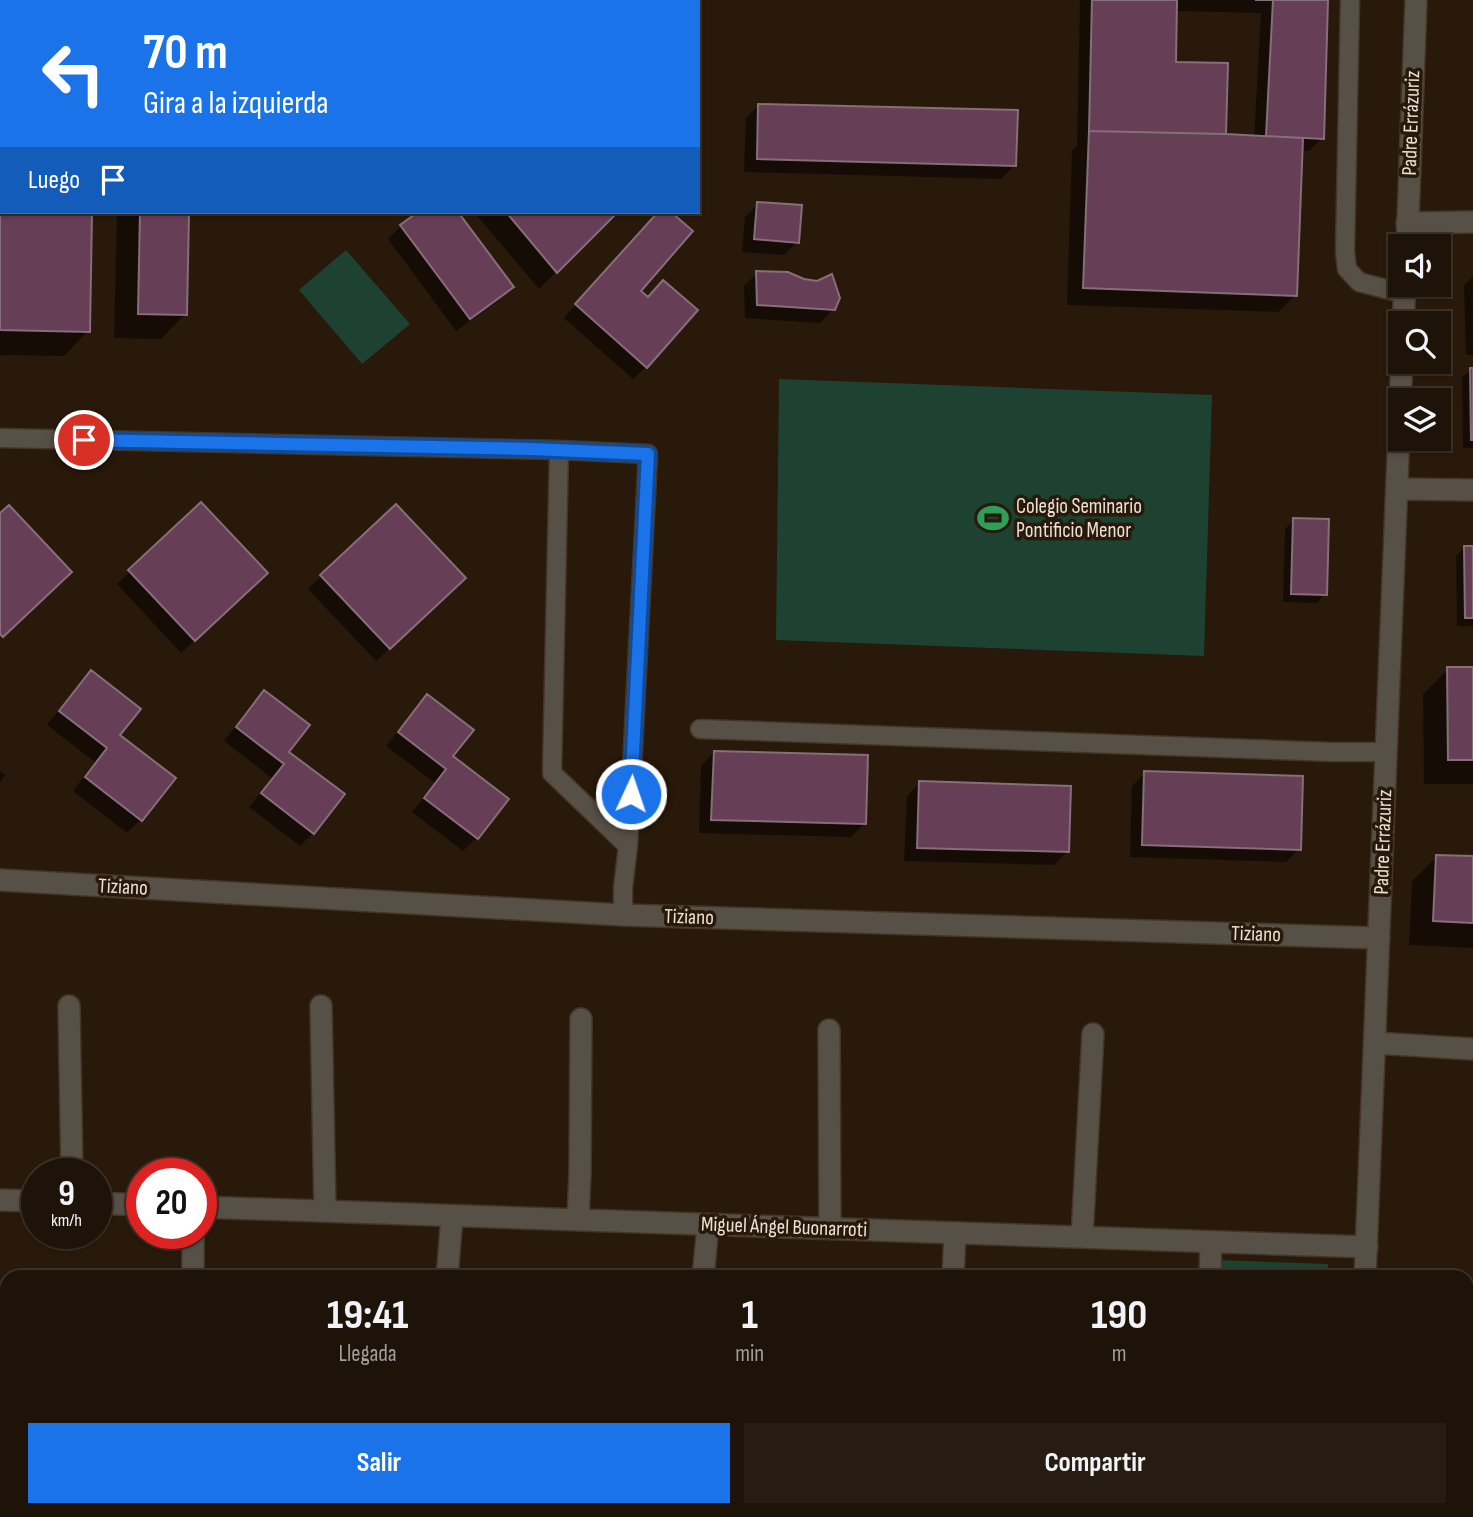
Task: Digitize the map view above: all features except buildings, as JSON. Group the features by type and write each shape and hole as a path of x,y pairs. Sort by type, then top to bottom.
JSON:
{"street":[{"name":"Padre Errázuriz","path":"1407,234 1416,0"},
{"path":"1408,223 1473,222"},
{"name":"Padre Errázuriz","path":"1366,1270 1398,451"},
{"path":"1397,489 1473,490"},
{"name":"Tiziano","path":"0,880 622,915 1379,938"},
{"path":"69,1006 72,1158"},
{"path":"321,1006 325,1211"},
{"path":"578,1220 581,1019"},
{"path":"829,1030 830,1228"},
{"path":"1082,1237 1093,1034"},
{"path":"1375,1043 1473,1049"},
{"path":"0,1200 21,1201"},
{"name":"Miguel Ángel Buonarroti","path":"217,1208 1367,1247"},
{"path":"448,1270 452,1216"},
{"path":"704,1270 708,1224"},
{"path":"953,1270 955,1233"},
{"path":"1210,1270 1211,1242"},
{"path":"192,1249 192,1270"}],"lane":[{"path":"1350,0 1345,251 1348,269 1359,282 1388,286"},
{"path":"0,438 648,454 628,846 622,915"},
{"path":"559,450 552,773 628,846"},
{"path":"700,729 1386,752"}],"green space":[{"path":"346,250 410,324 362,364 299,290"},
{"name":"Colegio Seminario Pontificio Menor","path":"779,379 1212,395 1204,656 776,640"},
{"path":"1218,1260 1328,1264 1328,1270 1218,1270"}],"place":[{"name":"Colegio Seminario Pontificio Menor","path":"993,518"}],"route":[{"path":"84,440 648,454 631,794"}]}
